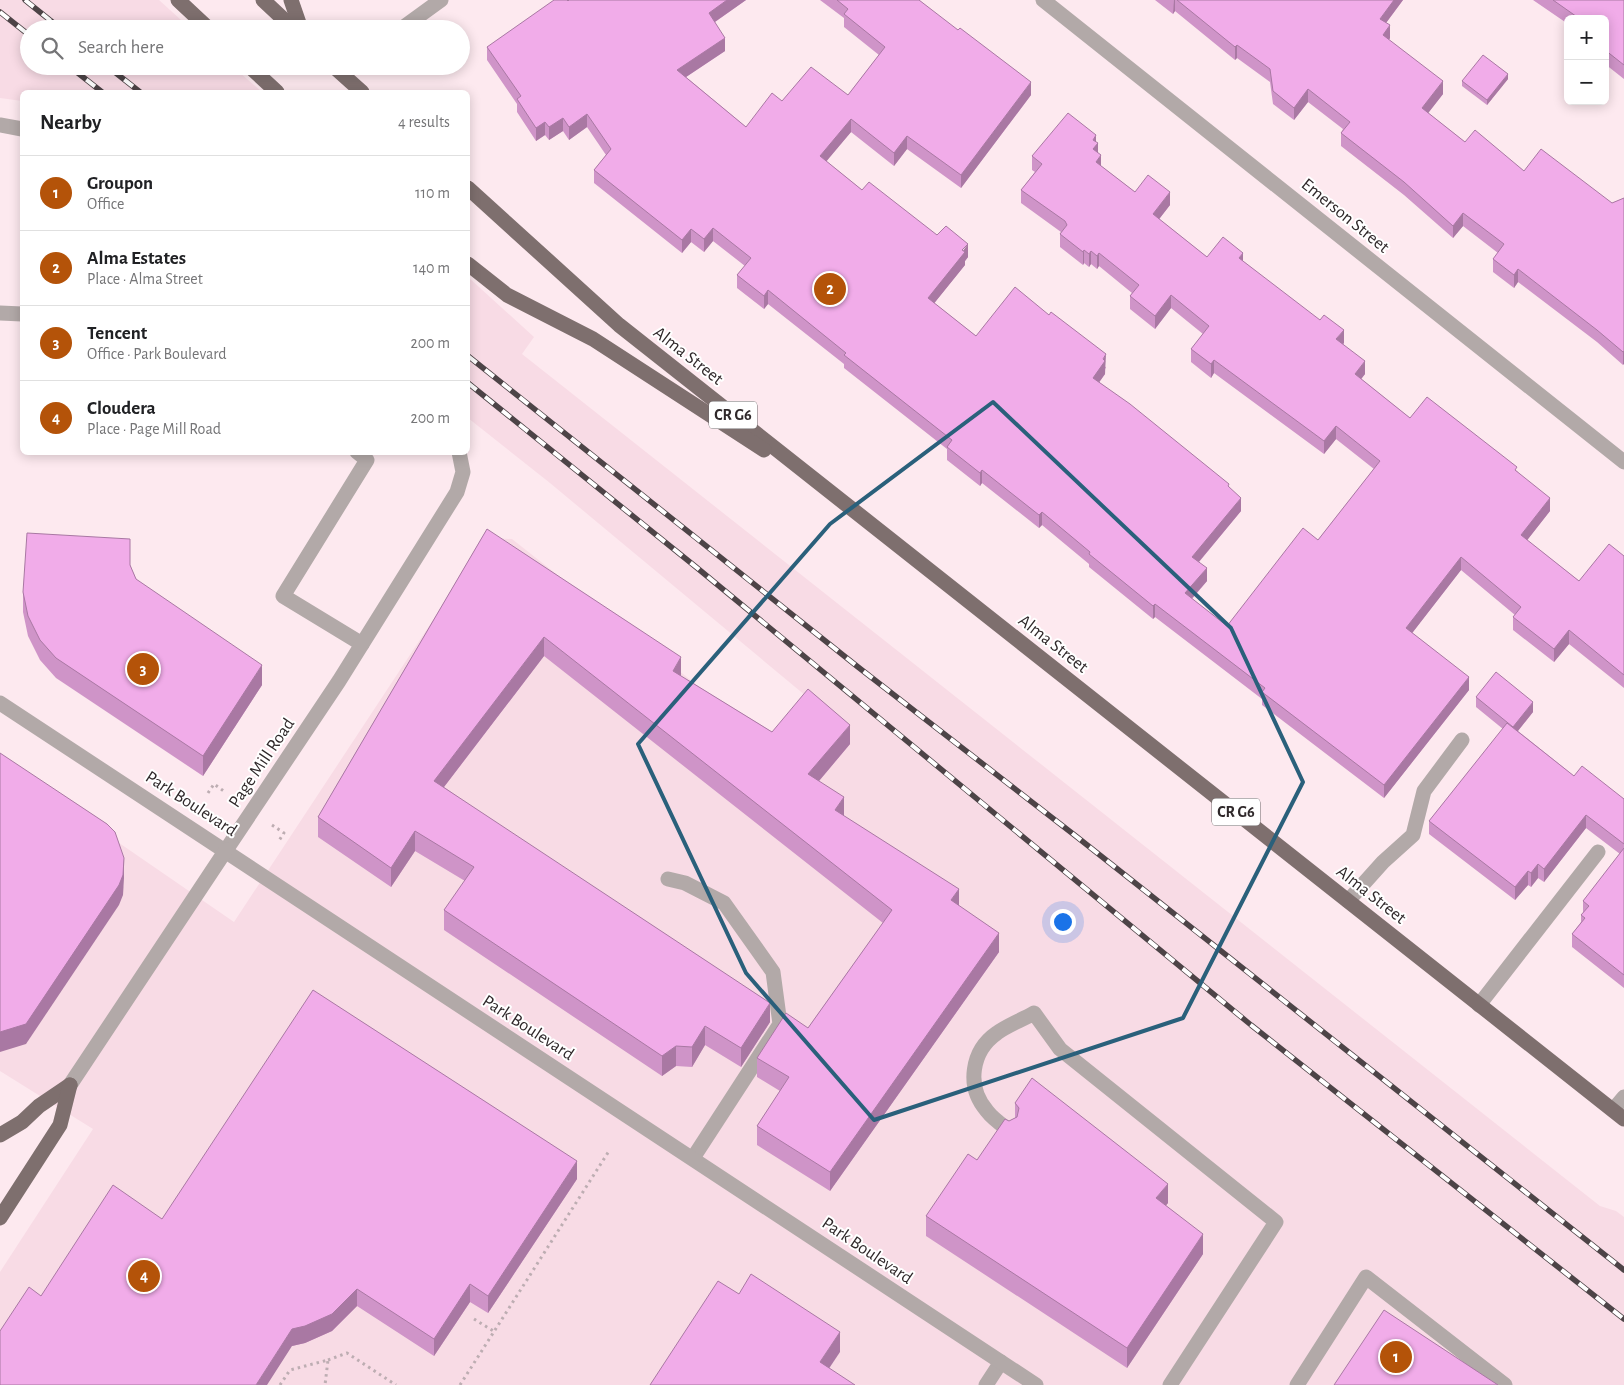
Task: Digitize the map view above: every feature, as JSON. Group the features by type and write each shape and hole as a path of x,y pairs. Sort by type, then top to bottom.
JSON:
{"main road":[{"path":"178,0 199,20"},
{"path":"263,0 284,20"},
{"path":"291,0 299,20"},
{"path":"259,75 275,90"},
{"path":"347,75 360,90"},
{"name":"Alma Street","path":"470,190 619,325 1618,1115"},
{"path":"470,266 507,295 594,339 848,505"},
{"path":"0,1135 22,1122 39,1106 70,1085"},
{"path":"0,1218 60,1124 70,1085"}],"street":[{"path":"413,20 441,0"},
{"name":"Emerson Street","path":"1043,0 1624,462"},
{"path":"0,126 20,130"},
{"path":"0,313 20,314"},
{"path":"361,455 367,460 283,596 362,644"},
{"name":"Page Mill Road","path":"70,1085 362,644 456,492 462,472 459,455"},
{"name":"Park Boulevard","path":"0,703 1036,1385"},
{"path":"1348,901 1383,862 1413,835 1424,791 1462,740"},
{"path":"1479,1005 1598,852"},
{"path":"668,879 685,882 724,903 773,972 780,1024 693,1158"},
{"path":"1010,1131 985,1110 976,1091 973,1070 980,1052 996,1033 1034,1014 1060,1049 1276,1222 1170,1385"},
{"path":"1618,1115 1624,1098"},
{"path":"1297,1385 1366,1278 1505,1385"},
{"path":"986,1385 1001,1362"}],"path":[{"path":"208,793 214,784 225,792"},
{"path":"272,825 284,833 278,842"},
{"path":"460,1385 609,1151"},
{"path":"474,1319 495,1332"},
{"path":"280,1385 290,1370 347,1353 396,1385"},
{"path":"325,1385 328,1360"}],"highlighted area":[{"path":"993,402 1231,628 1303,782 1183,1018 874,1120 746,973 638,744 830,524"}],"shaded area":[{"path":"0,0 159,0 181,20 20,20 20,75 242,75 260,90 20,90 20,101 0,98"},
{"path":"470,279 534,337 522,354 1600,1206 1616,1211 1624,1217 1624,1385 0,1385 0,1272 93,1129 0,1071 0,761 234,922 487,538 512,539 769,742 806,696 550,483 470,420"}],"building":[{"path":"554,0 727,0 709,13 725,38 677,70 746,127 772,93 782,101 811,67 848,95 885,47 844,14 848,9 837,0 919,0 958,30 960,28 1031,82 961,175 907,136 894,153 851,119 820,156 862,190 869,182 937,235 946,226 968,244 962,250 965,252 928,298 976,336 1015,287 1049,315 1051,312 1106,354 1103,359 1105,361 1093,378 1130,404 1229,484 1228,486 1241,498 1192,557 1207,568 1185,593 1227,626 1303,528 1318,540 1380,461 1336,426 1324,441 1214,360 1211,364 1191,349 1209,326 1171,295 1155,316 1130,296 1139,285 1099,253 1097,256 1091,251 1089,254 1084,250 1083,252 1060,234 1067,225 1065,221 1021,190 1042,164 1032,156 1068,113 1096,135 1093,140 1098,143 1093,149 1101,155 1096,162 1135,192 1148,175 1170,192 1153,214 1207,257 1223,237 1243,253 1239,258 1320,320 1324,315 1344,330 1336,339 1365,361 1355,374 1410,418 1427,397 1517,467 1515,470 1550,498 1521,535 1579,581 1609,544 1624,556 1624,675 1569,630 1554,649 1513,617 1521,607 1461,557 1406,628 1469,677 1384,785 1262,692 1265,688 1155,604 1153,606 1089,554 1090,552 1042,512 1039,515 982,470 980,473 947,447 952,440 844,355 846,353 768,290 764,296 737,275 751,258 713,228 704,239 691,229 682,240 594,170 611,149 587,114 569,127 563,118 549,127 545,122 536,128 517,99 521,96 487,47"},
{"path":"1177,0 1394,0 1380,19 1390,25 1383,35 1443,81 1422,108 1465,142 1475,130 1524,171 1541,149 1612,203 1624,198 1624,351 1518,269 1514,275 1493,259 1504,244 1463,213 1453,226 1404,182 1341,133 1350,122 1308,89 1294,108 1273,91 1270,69 1237,45 1235,47"},
{"path":"1553,0 1624,0 1624,65 1609,53 1609,15 1574,15"},
{"path":"1483,55 1508,74 1487,100 1462,81"},
{"path":"487,529 681,657 673,671 772,732 808,689 850,725 808,774 844,797 835,810 959,889 951,900 999,933 830,1172 757,1126 789,1077 757,1058 786,1013 808,1028 892,910 544,637 434,781 770,1003 741,1048 705,1026 692,1047 676,1046 662,1056 444,910 474,867 415,831 391,868 318,817"},
{"path":"27,533 130,539 130,565 136,579 262,665 203,756 56,658 40,640 28,616 23,592"},
{"path":"1496,672 1533,702 1513,727 1476,697"},
{"path":"1507,723 1574,776 1582,766 1624,799 1624,844 1586,815 1544,869 1538,864 1531,873 1528,871 1515,887 1429,821"},
{"path":"0,753 107,824 115,832 124,858 123,875 119,885 26,1024 0,1032"},
{"path":"1624,848 1624,975 1572,934 1585,918 1581,915 1589,906 1583,901"},
{"path":"313,990 577,1161 488,1296 470,1284 434,1339 357,1289 332,1314 305,1326 292,1329 256,1385 0,1385 0,1331 29,1287 41,1296 113,1185 162,1219"},
{"path":"1032,1078 1168,1184 1156,1198 1203,1234 1127,1348 926,1216 968,1154 977,1160 1005,1119 1009,1121 1017,1117 1019,1108 1015,1103"},
{"path":"751,1274 840,1332 820,1362 855,1385 650,1385 718,1281 739,1294"},
{"path":"1384,1310 1498,1385 1334,1385"}],"railway":[{"path":"25,0 50,20"},
{"path":"0,12 20,28"},
{"path":"80,75 99,90"},
{"path":"118,75 137,90"},
{"path":"470,358 858,667 1077,837 1624,1270"},
{"path":"470,385 696,567 1251,1025 1624,1319"}],"place":[{"name":"Alma Estates","path":"830,289"},
{"name":"Tencent","path":"143,669"},
{"name":"Cloudera","path":"144,1276"},
{"name":"Groupon","path":"1396,1357"}]}
